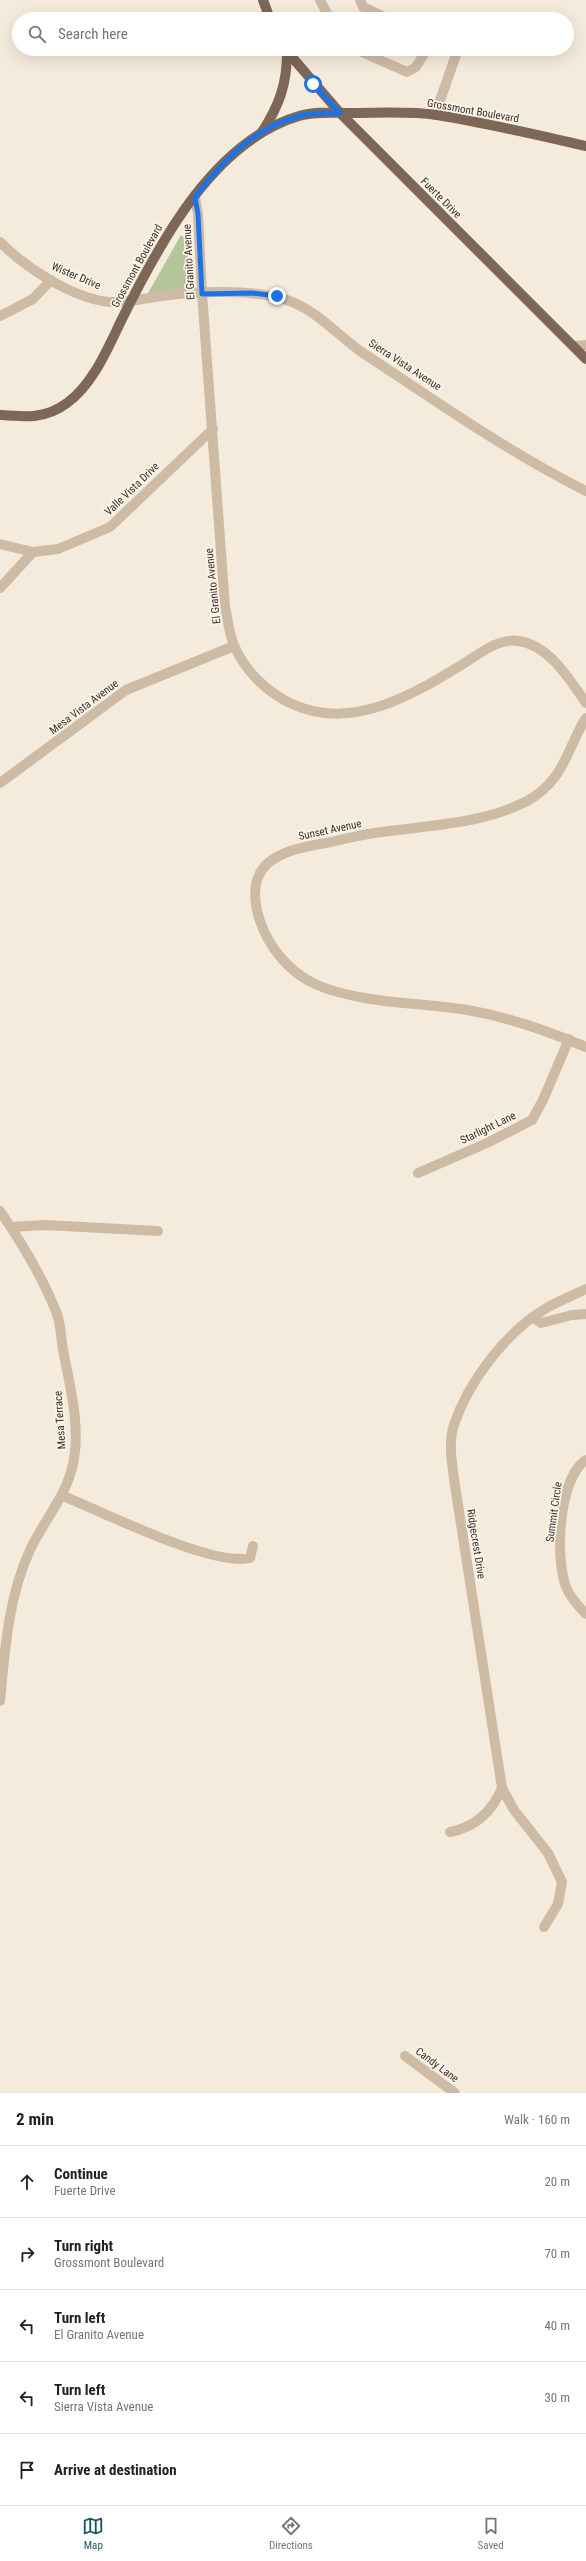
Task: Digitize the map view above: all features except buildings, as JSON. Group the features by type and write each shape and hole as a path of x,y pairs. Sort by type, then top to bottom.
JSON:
{"main road":[{"path":"263,0 267,12"},
{"path":"262,132 274,113 284,92 286,56"},
{"name":"Fuerte Drive","path":"290,56 340,113 586,359"},
{"name":"Grossmont Boulevard","path":"0,415 28,418 39,416 69,402 86,384 107,350 131,300 164,239 225,160 262,132 301,115 340,113 435,115 586,146"}],"street":[{"path":"320,0 326,12"},
{"path":"360,0 363,7 374,12"},
{"path":"371,56 406,72 416,67 423,56"},
{"path":"435,115 453,56"},
{"name":"El Granito Avenue","path":"195,197 198,214 202,294 225,607 234,646 250,671 271,691 298,706 329,714 362,712 387,705 492,646 518,641 543,652 556,663 586,703"},
{"name":"Wister Drive","path":"0,242 20,260 51,280 97,299 110,302 202,294"},
{"path":"0,316 33,299 51,280"},
{"name":"Sierra Vista Avenue","path":"202,294 264,294 301,306 361,351 539,467 586,491"},
{"path":"574,346 586,345"},
{"name":"Valle Vista Drive","path":"0,544 33,552 58,549 110,527 212,429"},
{"path":"0,588 33,552"},
{"name":"Mesa Vista Avenue","path":"0,783 126,690 234,646"},
{"name":"Sunset Avenue","path":"586,718 565,765 548,785 527,801 485,816 443,825 380,832 303,847 282,855 266,865 257,883 254,904 262,926 279,957 316,984 346,994 468,1010 526,1024 569,1039 586,1047"},
{"name":"Starlight Lane","path":"418,1173 487,1143 532,1120 543,1100 569,1039"},
{"name":"Mesa Terrace","path":"0,1211 22,1242 57,1315 72,1402 75,1442 73,1463 63,1496 30,1550 18,1584 8,1625 0,1701"},
{"path":"11,1227 45,1225 158,1231"},
{"name":"Ridgecrest Drive","path":"544,1927 558,1904 562,1882 548,1853 514,1810 502,1788 450,1449 454,1425 474,1383 497,1350 516,1330 544,1309 586,1289"},
{"path":"534,1317 541,1324 572,1315 586,1314"},
{"name":"Summit Circle","path":"586,1460 578,1466 568,1483 561,1542 561,1563 566,1588 586,1614"},
{"path":"63,1496 185,1548 239,1561 250,1558 253,1546"},
{"path":"450,1832 479,1821 496,1802 502,1788"},
{"name":"Candy Lane","path":"406,2056 455,2093"}],"green space":[{"path":"181,235 186,238 191,291 147,295"}],"route":[{"path":"277,296 251,293 202,294 198,214 195,197 225,160 262,132 301,115 340,113 313,84"}]}
